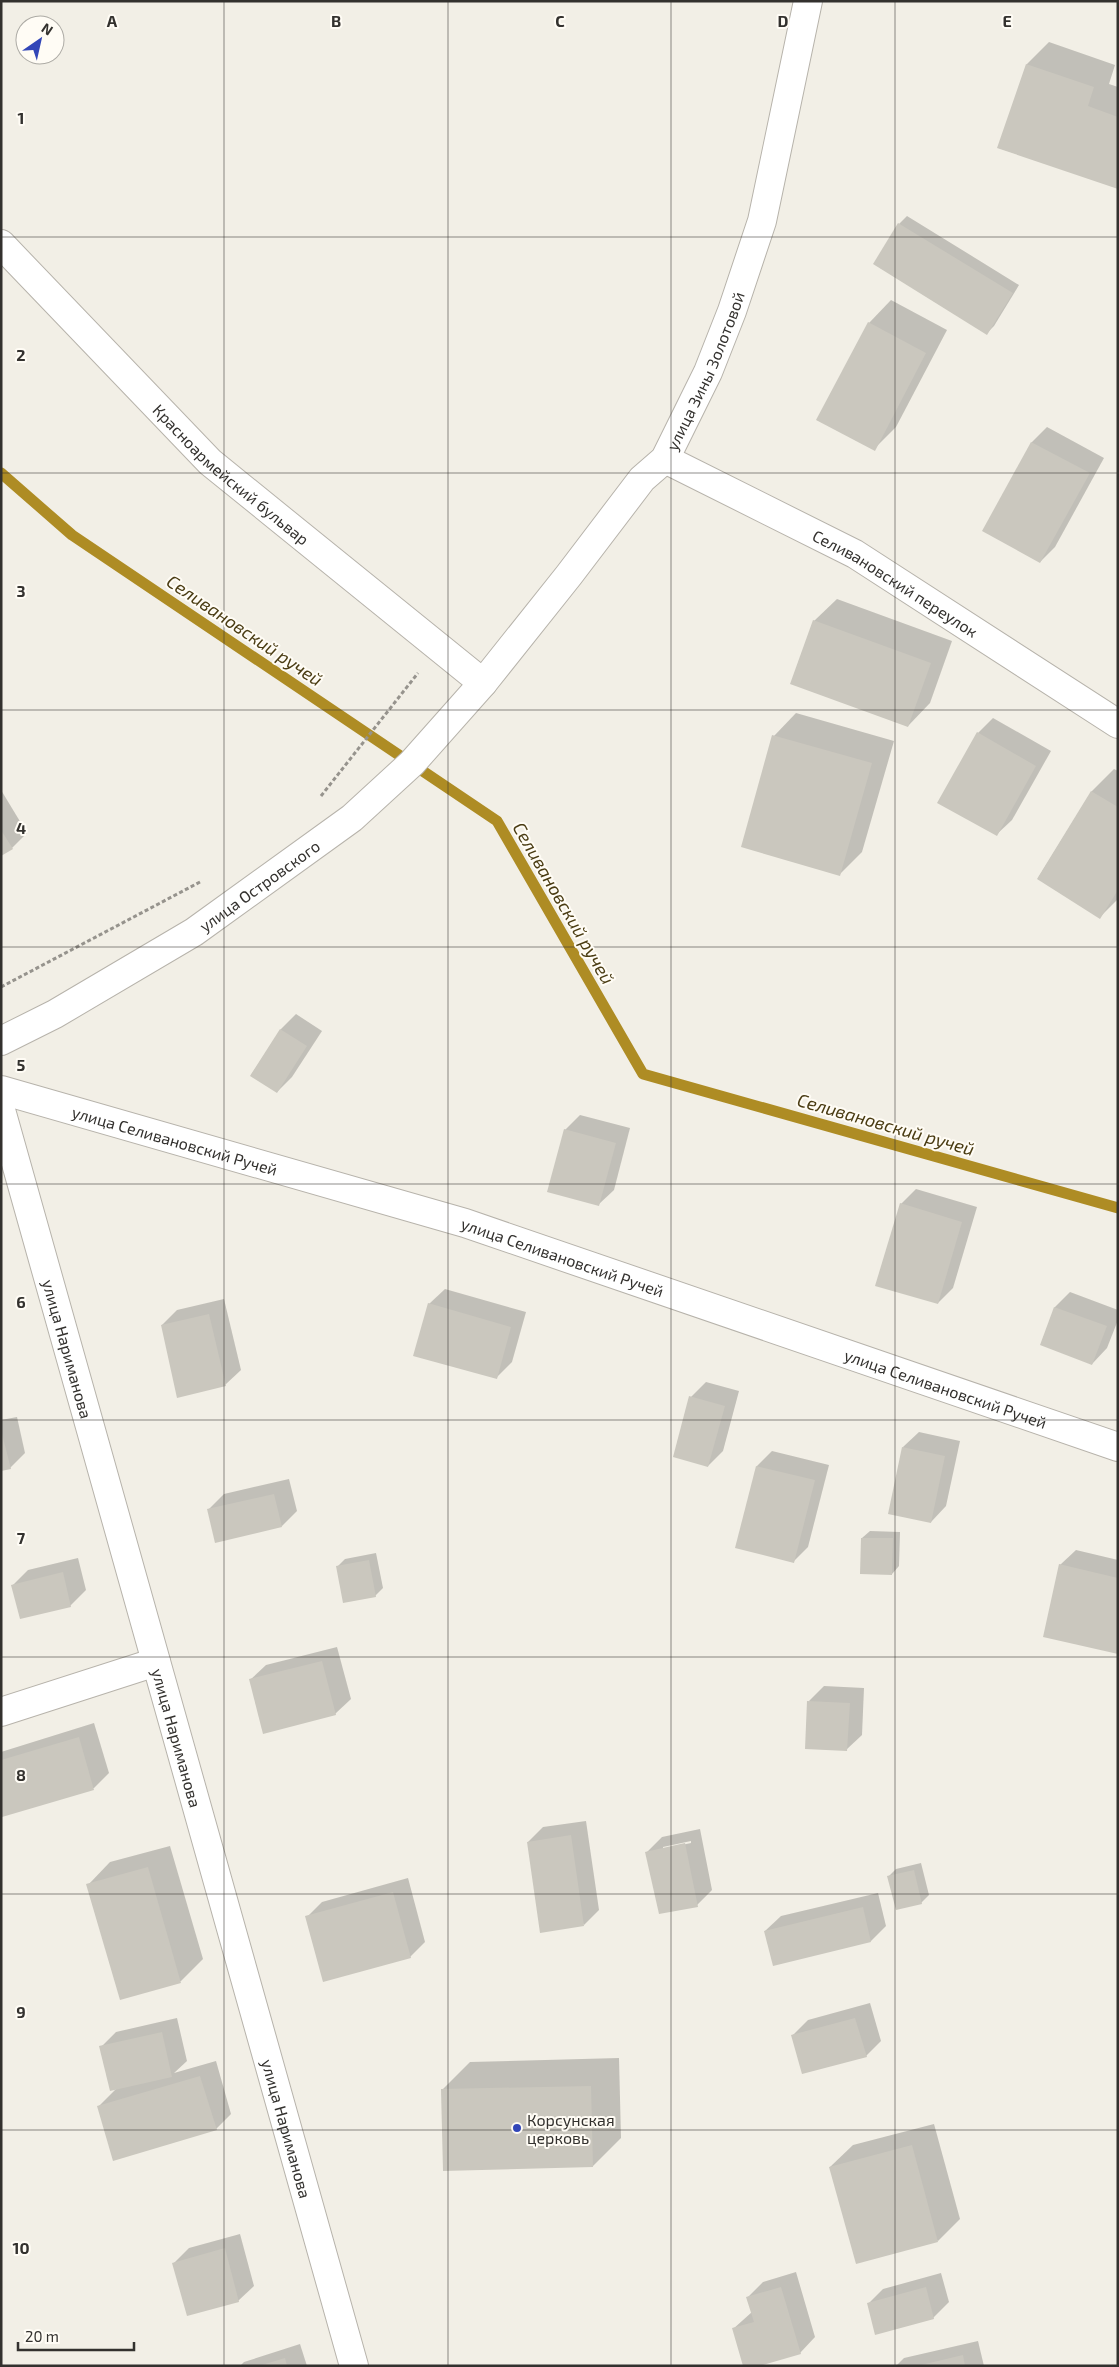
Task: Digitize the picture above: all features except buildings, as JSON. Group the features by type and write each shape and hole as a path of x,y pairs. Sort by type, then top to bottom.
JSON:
{"street":[{"name":"улица Зины Золотовой","path":"483,683 569,576 642,479 664,458 708,372 732,311 762,221 808,1"},
{"name":"Красноармейский бульвар","path":"1,244 210,462 483,683"},
{"name":"Селивановский переулок","path":"664,458 855,554 1118,724"},
{"name":"улица Островского","path":"1,1041 55,1014 194,932 352,818 412,763 483,683"},
{"name":"улица Селивановский Ручей","path":"1,1090 465,1223 1118,1447"},
{"name":"улица Нариманова","path":"1,1110 354,2366"},
{"path":"1,1712 156,1662"}],"path":[{"path":"319,799 438,647"},
{"path":"1,987 201,882"}],"waterway":[{"name":"Селивановский ручей","path":"1,473 72,535 497,821 643,1074 1118,1208"}],"place":[{"name":"Корсунская церковь","path":"517,2128"}]}
